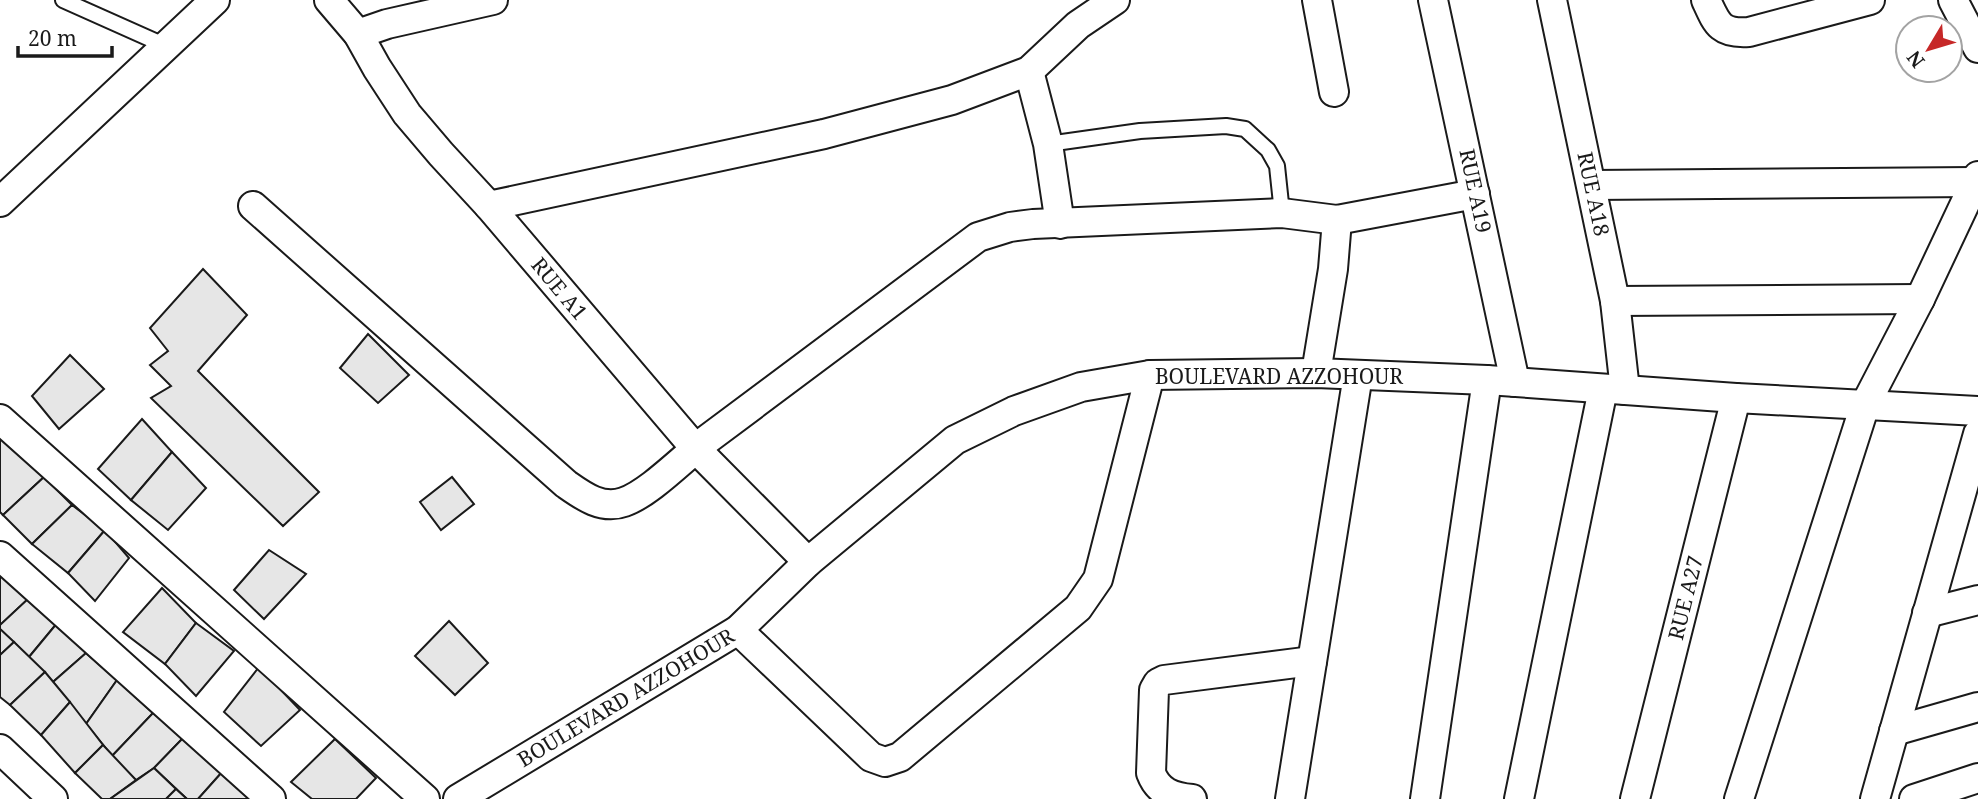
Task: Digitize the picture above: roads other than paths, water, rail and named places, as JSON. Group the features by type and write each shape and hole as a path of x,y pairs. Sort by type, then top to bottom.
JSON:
{"street":[{"path":"0,202 12,175 166,46 215,0"},
{"name":"RUE A1","path":"329,0 358,34 407,114 695,448 808,562"},
{"path":"358,34 387,23 493,0"},
{"path":"489,206 824,134 952,100 1029,71 1078,25 1115,0"},
{"path":"1317,0 1334,92"},
{"name":"RUE A19","path":"1433,0 1475,194 1501,381"},
{"name":"RUE A18","path":"1519,799 1614,389 1615,301 1552,0"},
{"path":"1706,0 1717,24 1725,30 1737,33 1870,0"},
{"path":"1953,0 1978,48"},
{"path":"1029,71 1048,144 1060,224"},
{"path":"1592,185 1977,179 1920,299 1865,405 1739,799"},
{"path":"253,206 565,484 588,499 607,505 622,503 637,496 695,448 978,237 1010,227 1033,224 1282,213 1338,220 1475,194"},
{"path":"1316,373 1338,220"},
{"path":"1615,301 1920,299"},
{"name":"BOULEVARD AZZOHOUR","path":"458,799 738,630 808,562 955,440 1014,411 1081,387 1150,375 1316,373 1501,381 1736,398 1978,411"},
{"path":"738,630 870,757 885,762 900,757 1078,608 1090,593 1098,579 1150,375"},
{"path":"1290,799 1357,375"},
{"path":"1425,799 1501,381"},
{"name":"RUE A27","path":"1635,799 1736,398"},
{"path":"0,419 425,799"},
{"path":"1875,799 1978,434"},
{"path":"0,556 271,799"},
{"path":"1927,613 1978,600"},
{"path":"1192,799 1176,798 1162,790 1150,773 1154,690 1158,683 1164,680 1312,661"},
{"path":"1894,731 1978,707"},
{"path":"0,749 53,799"},
{"path":"1914,799 1978,778"}],"lane":[{"path":"63,0 166,46"},
{"path":"1048,144 1140,131 1226,126 1245,129 1268,150 1277,166 1282,213"}]}
